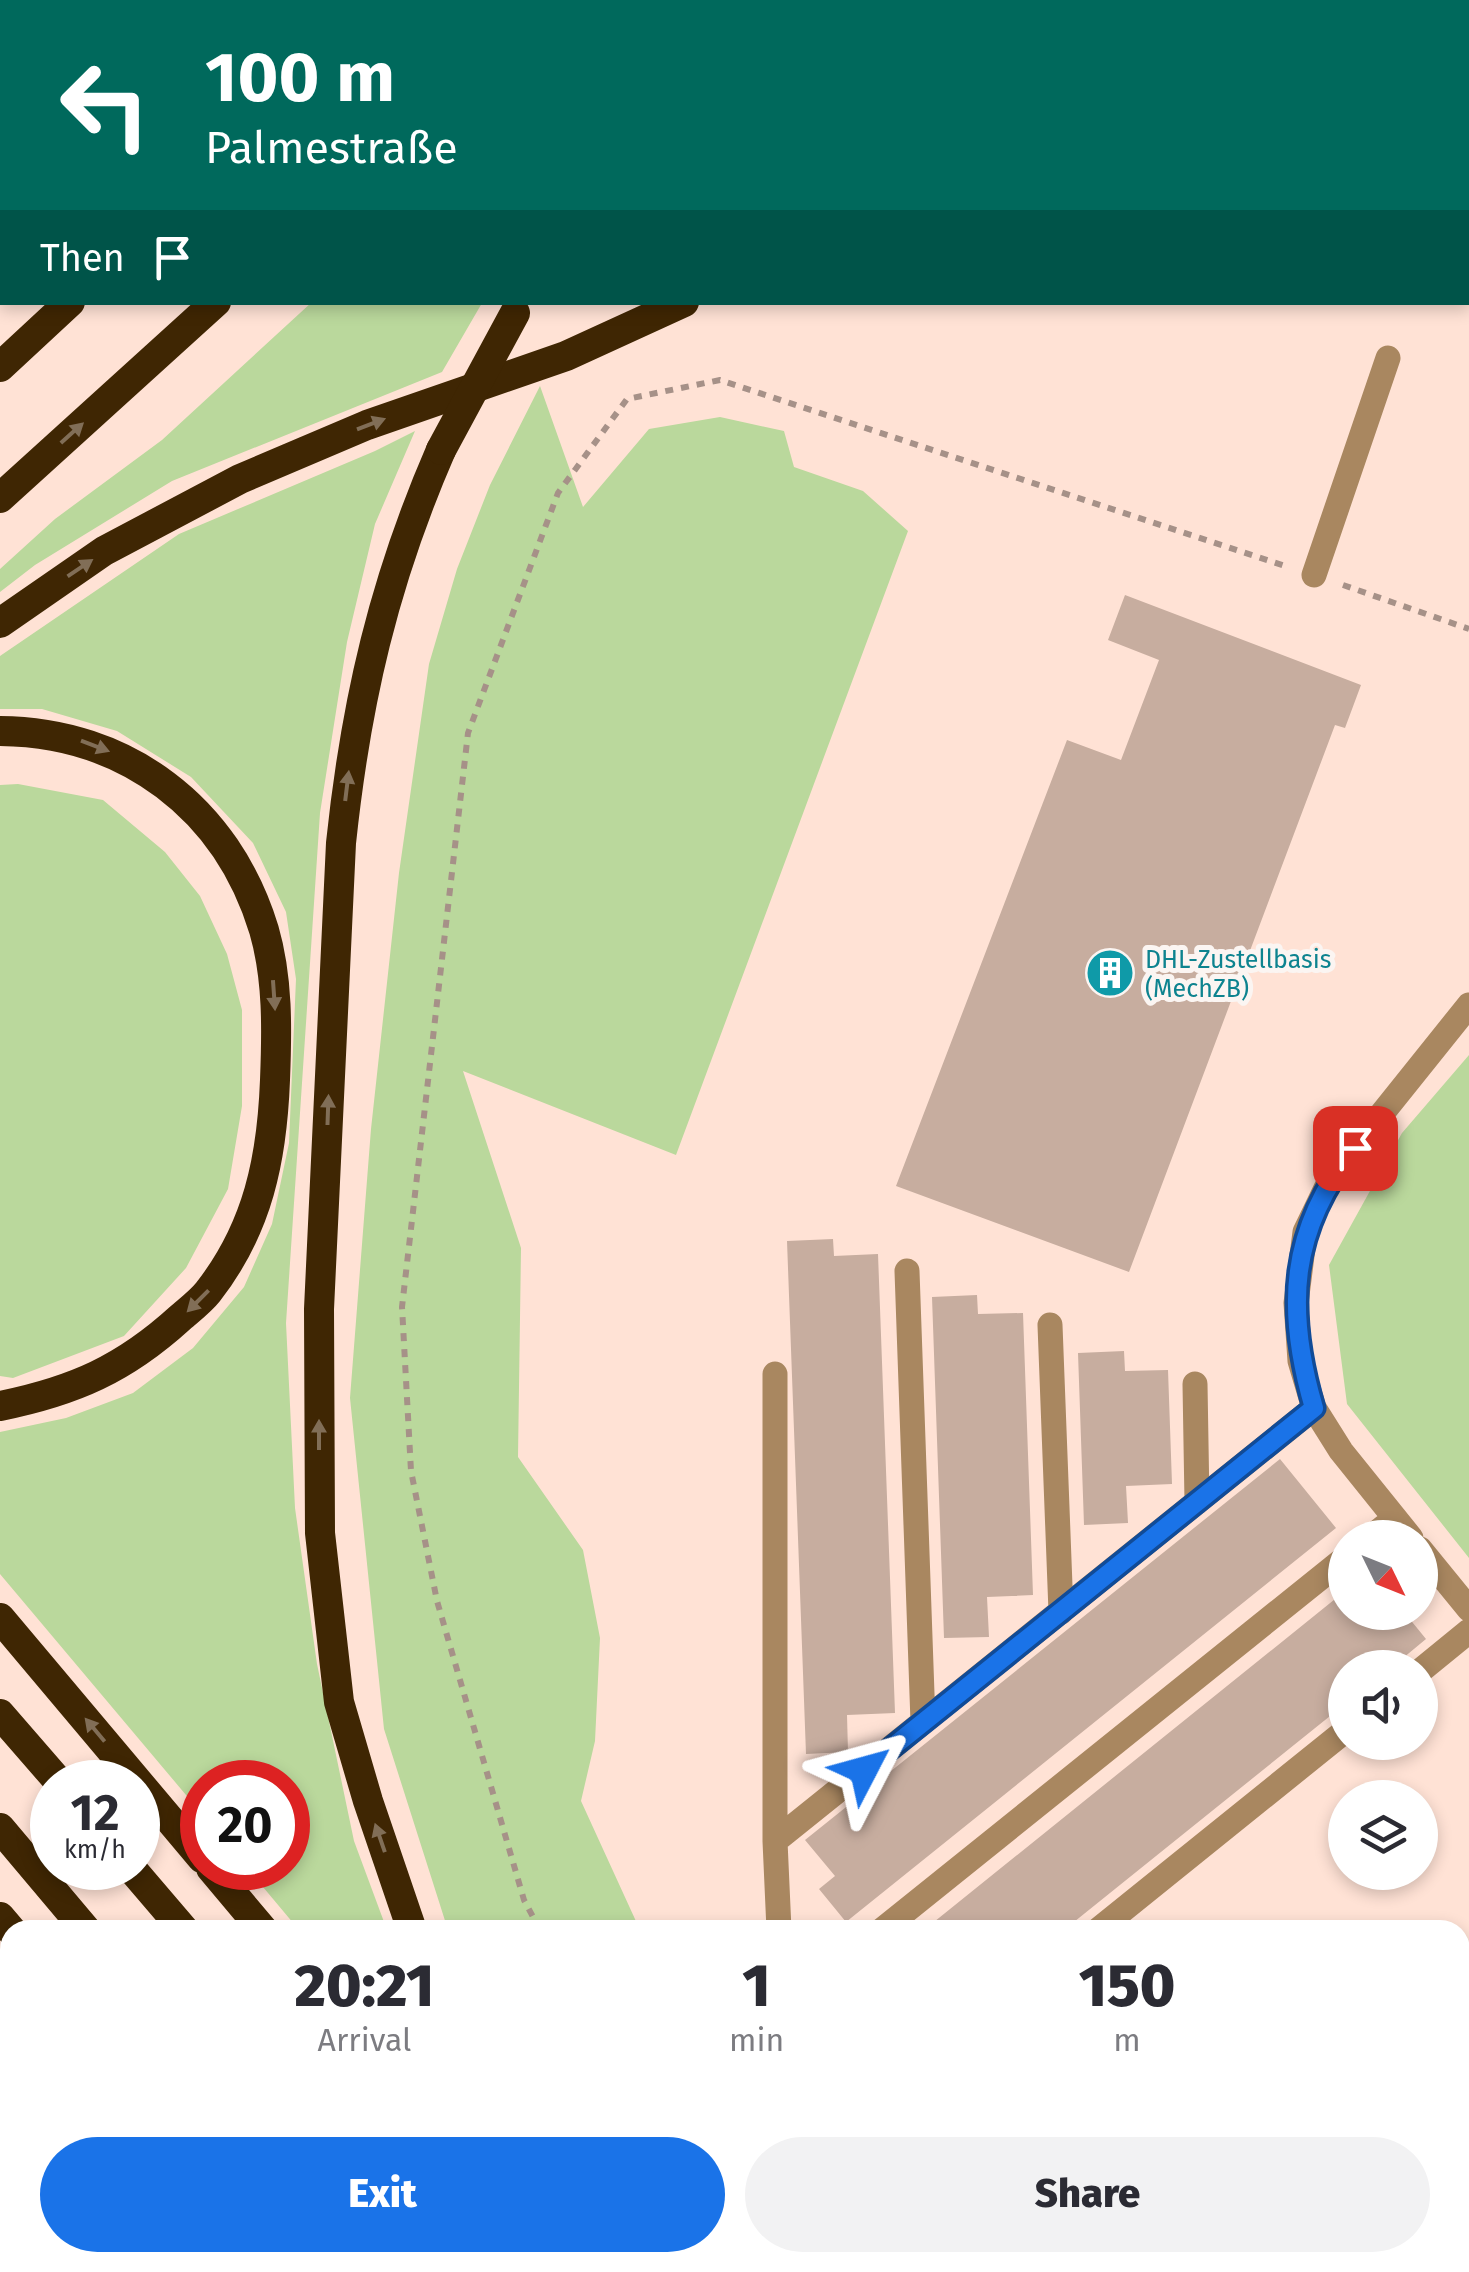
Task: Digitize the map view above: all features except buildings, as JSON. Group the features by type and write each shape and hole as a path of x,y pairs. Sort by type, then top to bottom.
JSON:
{"highway":[{"path":"0,367 67,305"},
{"path":"0,498 213,305"},
{"path":"0,623 104,551 240,479 368,425 566,356 677,305"},
{"path":"409,1920 339,1702 320,1533 319,1309 341,843 348,775 377,628 413,514 441,450 519,308"},
{"path":"0,731 40,731 117,754 152,773 188,804 221,842 264,929 273,976 276,1024 273,1125 264,1185 242,1240 207,1294 148,1348 100,1375 58,1394 0,1406"},
{"path":"0,1618 180,1832"},
{"path":"0,1714 39,1760"},
{"path":"0,1828 78,1920"},
{"path":"150,1890 175,1920"},
{"path":"230,1890 255,1920"}],"street":[{"path":"1314,575 1388,358"},
{"path":"1396,1520 1340,1451 1314,1408 1300,1361 1296,1303 1305,1232 1332,1176 1469,1005"},
{"path":"907,1271 924,1722"},
{"path":"1050,1325 1061,1612"},
{"path":"775,1374 779,1920"},
{"path":"1195,1384 1197,1502"},
{"path":"776,1841 1314,1408"},
{"path":"1438,1571 1469,1609"},
{"path":"894,1920 1328,1572"},
{"path":"1438,1656 1469,1631"},
{"path":"1110,1920 1328,1745"}],"path":[{"path":"535,1920 524,1900 437,1601 411,1471 402,1307 468,733 558,493 626,398 720,380 1469,629"}],"green space":[{"path":"309,305 481,305 442,372 172,481 35,565 0,592 0,569 55,519 162,440"},
{"path":"540,386 583,507 649,429 720,417 784,431 794,467 863,491 908,531 676,1155 463,1071 521,1248 518,1457 583,1550 600,1638 595,1741 581,1801 635,1920 445,1920 384,1729 350,1398 371,1129 399,873 429,664 457,569 490,485"},
{"path":"415,431 375,524 347,642 320,813 286,1323 295,1508 317,1664 354,1841 383,1920 291,1920 265,1890 310,1890 310,1760 180,1760 180,1788 0,1574 0,1432 66,1418 133,1393 193,1348 244,1287 272,1224 289,1143 296,979 286,912 253,843 191,777 117,731 42,709 0,709 0,656 179,534"},
{"path":"18,784 103,800 165,852 200,896 227,954 242,1010 242,1106 228,1189 186,1268 124,1336 13,1378 0,1376 0,785"},
{"path":"1469,1055 1469,1558 1347,1404 1329,1265 1402,1133"}],"place":[{"name":"DHL-Zustellbasis (MechZB)","path":"1110,973"}],"route":[{"path":"864,1770 1314,1408 1300,1361 1296,1303 1305,1232 1332,1176 1355,1148"}]}
